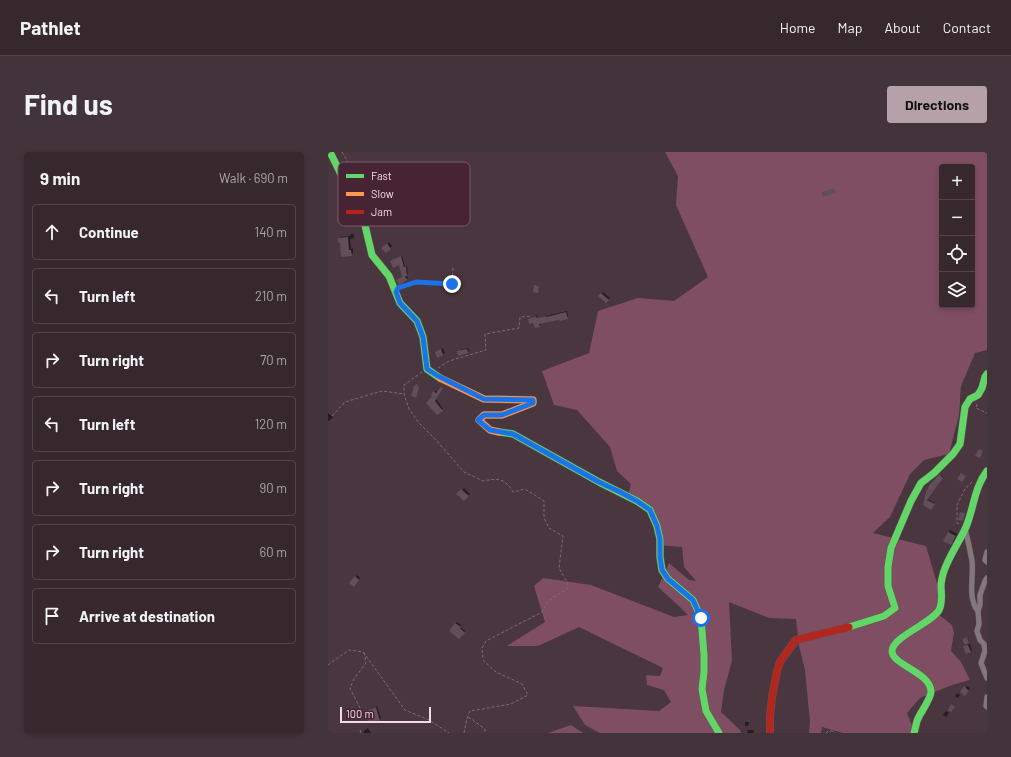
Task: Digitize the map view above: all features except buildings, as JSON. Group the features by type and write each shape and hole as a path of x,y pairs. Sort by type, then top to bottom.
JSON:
{"street":[{"path":"330,152 338,168"},
{"path":"365,226 372,255 389,276 400,303 417,321 423,337 427,369 484,399 533,400 533,403 527,406 502,415 484,415 478,420 490,430 513,434 650,510 657,526 660,539 662,570 668,579 693,600 701,618 704,655 702,689 706,711 719,733"},
{"path":"770,733 772,697 780,662 796,640 840,630 884,616 895,608 888,586 888,567 891,548 920,483 934,473 960,444 965,407 970,399 978,395 987,374"},
{"path":"914,733 931,691 930,686 926,680 899,662 894,657 892,652 894,646 901,639 931,618 939,610 941,603 941,581 944,569 966,525 977,490 987,470"},
{"path":"966,525 972,562 972,600 978,611"},
{"path":"987,552 987,562"},
{"path":"987,578 980,595 980,605 978,611 979,624 977,631 980,640 984,644 985,651 981,663 987,678"},
{"path":"987,697 987,707"}],"path":[{"path":"342,152 348,162"},
{"path":"396,292 398,288 416,282 452,284 453,267"},
{"path":"438,376 437,369 449,361 486,350 485,334 519,328 520,317 532,316"},
{"path":"427,369 404,385 404,394 409,410 464,472 483,481 496,478 508,484 513,492 524,489 544,501 544,518 549,528 563,536 559,568 568,584 567,589 548,601 542,612 486,641 482,648 484,660 496,672 522,684 528,695 512,704 470,712 467,718 464,733"},
{"path":"332,416 345,402 382,391 404,394"},
{"path":"978,395 976,408 987,413"},
{"path":"966,525 962,526 957,523 956,505 965,489 976,478"},
{"path":"328,665 349,650 363,652 405,710 429,720 449,733"},
{"path":"360,708 350,688 354,679 366,663 363,652"},
{"path":"467,718 470,718 485,729 485,733"},
{"path":"826,733 828,730 835,733"}],"shaded area":[{"path":"665,152 987,152 987,350 975,353 961,386 959,415 949,454 924,460 910,474 890,517 873,533 926,546 938,587 937,613 952,625 954,633 951,651 961,662 970,680 952,685 920,698 907,713 915,733 843,733 822,727 821,733 809,733 810,722 805,670 799,646 796,619 769,618 729,602 732,661 724,690 721,712 740,730 741,733 600,733 585,725 573,706 659,711 671,702 664,690 647,685 646,675 660,676 663,668 579,627 538,646 507,646 545,622 534,586 543,578 591,585 674,617 688,615 658,587 669,563 689,580 696,581 684,567 682,547 658,545 651,508 627,499 631,484 617,471 610,447 577,410 554,405 542,371 589,353 598,311 638,298 674,301 708,277 676,205 678,176"},
{"path":"571,725 583,733 548,733"}],"traffic: fast":[{"path":"330,152 338,168"},
{"path":"365,226 372,255 389,276 400,303 417,321 423,337 427,369 440,378"},
{"path":"849,627 884,616 895,608 888,586 888,567 891,548 911,501 921,483 934,473 953,454 960,444 965,407 970,399 978,395 987,374"},
{"path":"499,432 513,434 599,482 637,501 650,510 657,526 660,539 662,570 668,579 693,600 701,618 704,655 702,689 706,711 719,733"},
{"path":"914,733 917,721 931,695 931,691 929,684 898,660 892,651 898,641 929,620 939,610 941,601 941,582 945,568 966,527 979,484 987,471"}],"traffic: slow":[{"path":"440,378 484,399 533,400 533,403 502,415 484,415 479,420 490,430 499,432"}],"traffic: jam":[{"path":"770,733 772,697 777,671 780,662 787,652 796,640 849,627"}],"route":[{"path":"452,284 416,282 398,288 396,292 400,303 417,321 423,337 427,369 484,399 533,400 533,403 502,415 484,415 478,420 490,430 513,434 599,482 637,501 650,510 657,526 660,539 662,570 668,579 693,600 701,618"}]}
